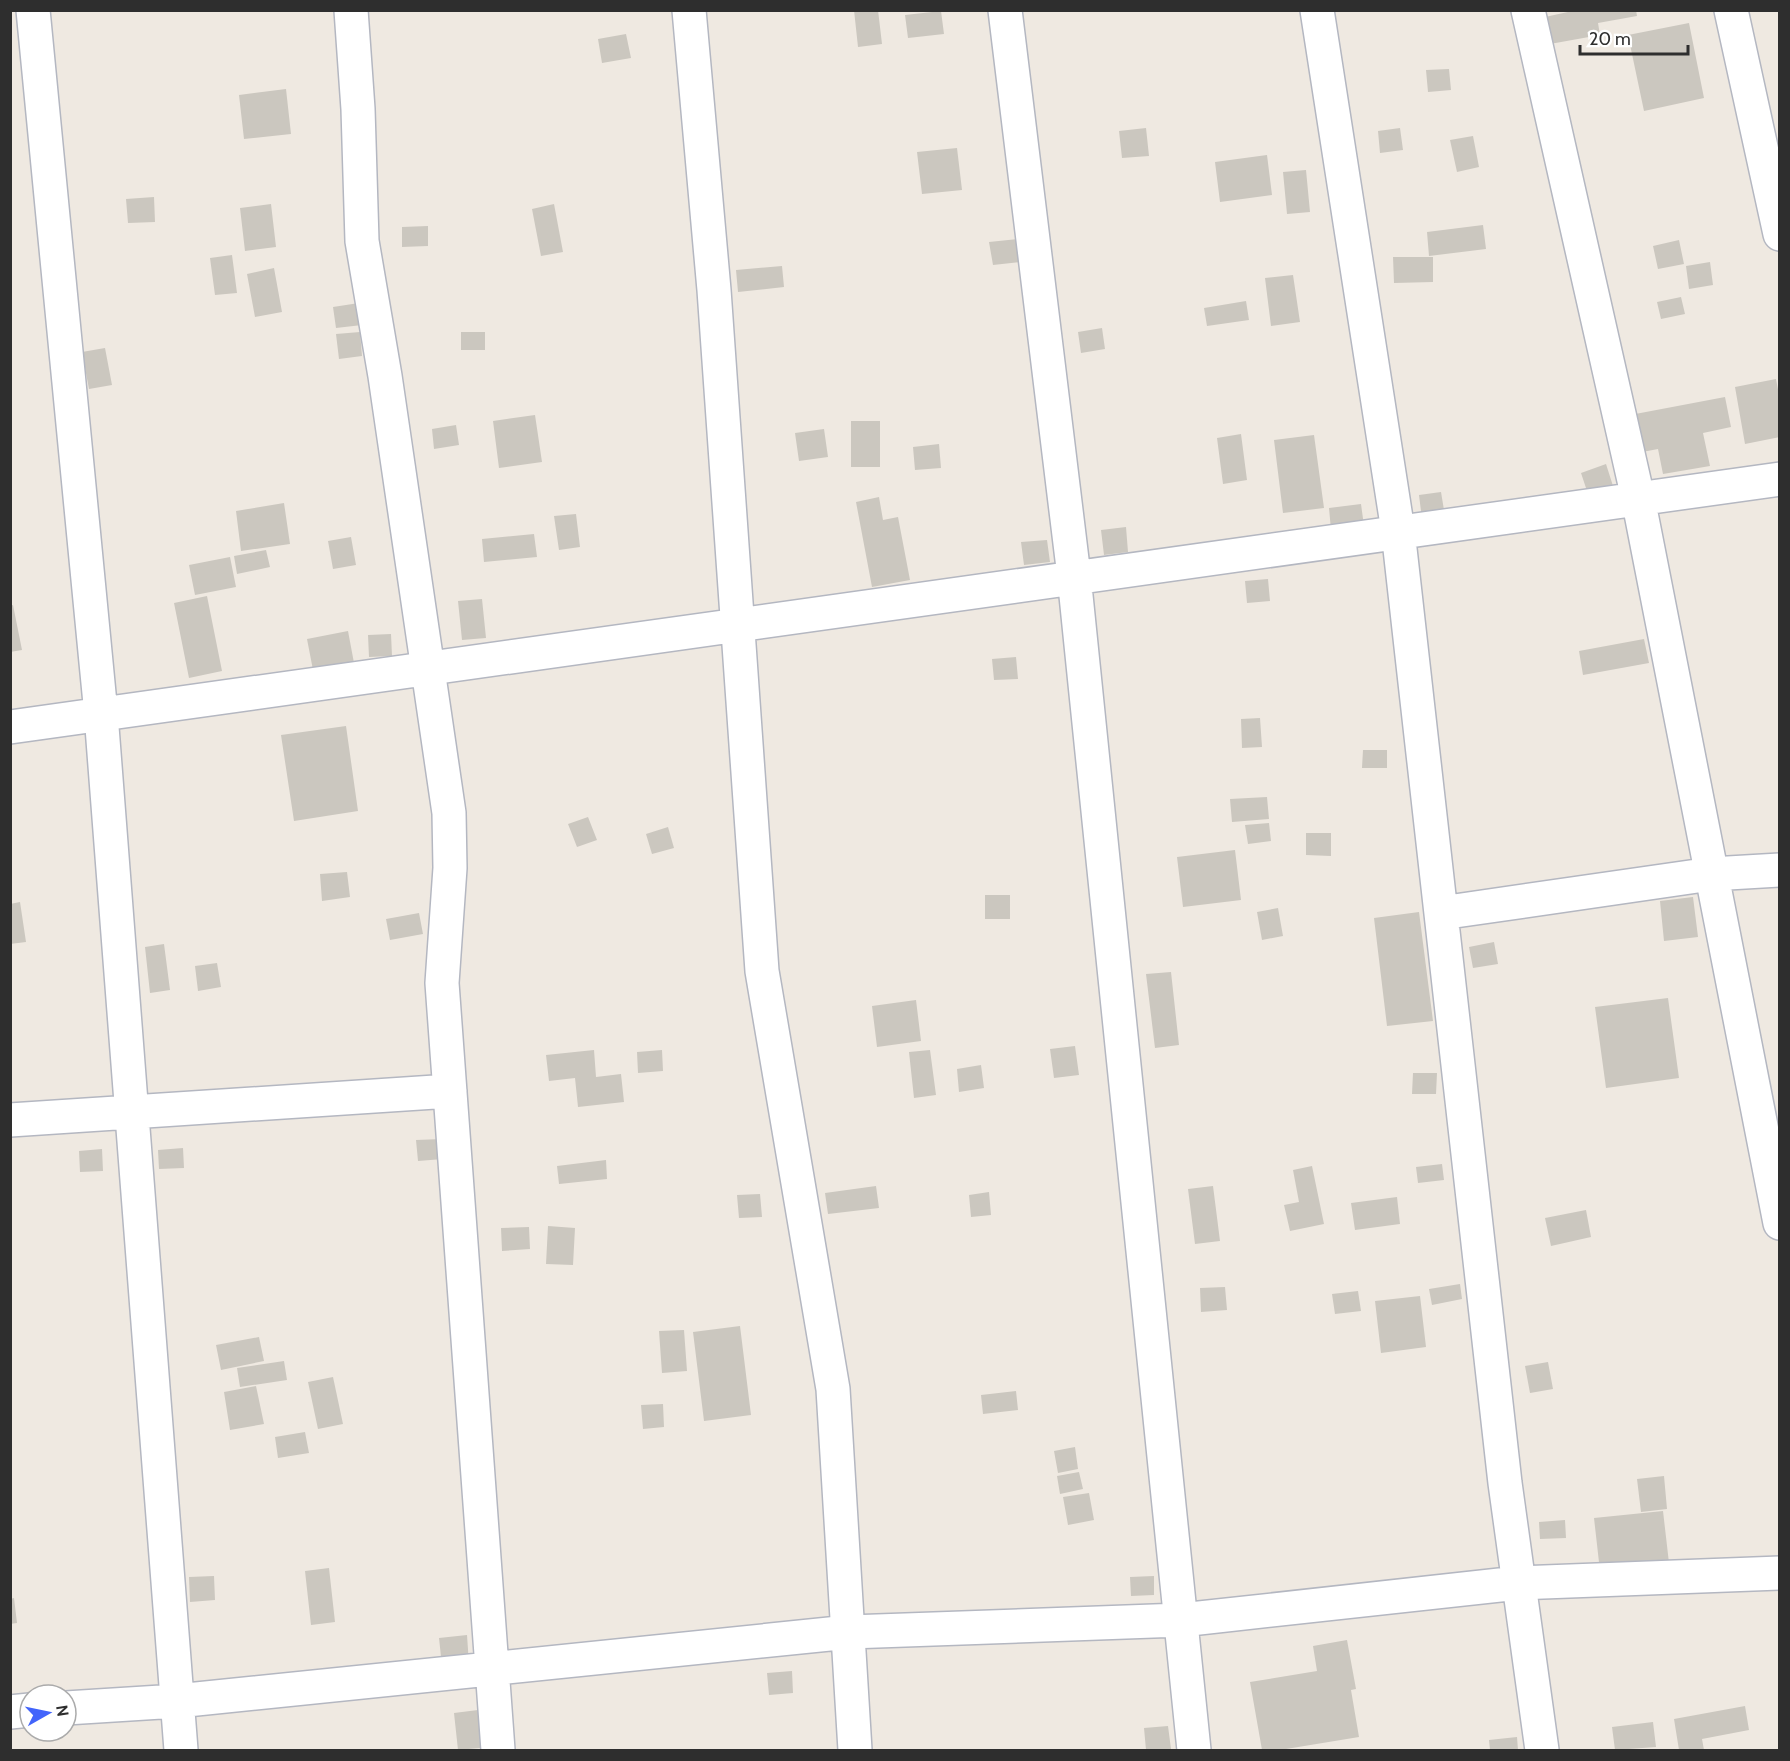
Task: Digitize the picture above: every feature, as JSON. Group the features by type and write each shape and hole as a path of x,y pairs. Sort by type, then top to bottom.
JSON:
{"street":[{"path":"33,10 101,714 181,1750"},
{"path":"351,10 358,109 362,241 386,376 449,813 450,868 442,983 498,1750"},
{"path":"689,10 713,279 762,971 833,1389 855,1750"},
{"path":"1005,10 1074,576 1194,1750"},
{"path":"1317,10 1398,531 1518,1583 1542,1750"},
{"path":"1528,10 1638,498 1779,1223"},
{"path":"1731,10 1779,234"},
{"path":"10,727 1779,478"},
{"path":"1441,913 1711,874 1779,870"},
{"path":"10,1119 132,1113 450,1090"},
{"path":"78,1707 177,1701 849,1632 1180,1620 1518,1583 1779,1573"}],"building":[{"path":"854,10 878,10 882,44 858,47"},
{"path":"1577,10 1636,10 1637,16 1598,23 1600,35 1550,44 1545,17"},
{"path":"941,11 944,34 908,38 905,15"},
{"path":"1689,23 1704,98 1644,111 1628,35"},
{"path":"626,34 631,58 602,63 598,39"},
{"path":"1449,69 1451,90 1428,92 1426,70"},
{"path":"286,89 291,134 244,139 239,95"},
{"path":"1146,128 1149,156 1122,158 1119,131"},
{"path":"1400,128 1403,150 1380,153 1378,131"},
{"path":"1473,136 1479,167 1457,172 1450,140"},
{"path":"957,148 962,190 922,194 917,152"},
{"path":"1267,155 1272,195 1220,202 1215,162"},
{"path":"1306,170 1310,212 1287,214 1283,172"},
{"path":"154,197 155,222 128,223 126,199"},
{"path":"271,204 276,247 245,251 240,208"},
{"path":"554,204 563,252 541,256 532,209"},
{"path":"1483,225 1486,249 1429,256 1427,232"},
{"path":"428,226 428,246 402,247 402,227"},
{"path":"1018,239 1020,262 993,265 989,242"},
{"path":"1679,240 1684,264 1658,269 1653,246"},
{"path":"232,255 237,293 215,295 210,258"},
{"path":"1393,257 1433,257 1433,282 1394,283"},
{"path":"1710,262 1713,285 1689,289 1686,266"},
{"path":"782,266 784,287 738,292 736,270"},
{"path":"274,268 282,312 255,317 247,274"},
{"path":"1293,275 1300,322 1271,326 1265,278"},
{"path":"1681,297 1685,314 1661,319 1657,302"},
{"path":"1246,301 1249,320 1207,326 1204,308"},
{"path":"359,303 362,325 336,328 333,307"},
{"path":"1102,328 1105,349 1081,353 1078,332"},
{"path":"360,332 362,356 339,359 336,334"},
{"path":"461,332 485,332 485,350 461,350"},
{"path":"105,348 112,385 89,389 82,352"},
{"path":"1776,379 1780,400 1780,437 1745,444 1735,387"},
{"path":"1725,397 1731,427 1703,433 1710,466 1663,474 1658,449 1637,453 1630,415"},
{"path":"535,415 542,462 499,468 493,421"},
{"path":"851,421 880,421 880,467 851,467"},
{"path":"456,425 459,445 434,449 432,429"},
{"path":"824,429 828,457 799,461 795,433"},
{"path":"1241,434 1247,480 1223,484 1217,438"},
{"path":"1314,435 1324,508 1283,513 1274,440"},
{"path":"939,444 941,468 915,470 913,447"},
{"path":"1606,464 1613,486 1588,494 1581,473"},
{"path":"1441,492 1445,516 1422,519 1419,495"},
{"path":"879,497 883,520 898,517 910,580 872,587 856,502"},
{"path":"284,503 290,544 241,551 236,511"},
{"path":"1361,504 1364,526 1331,530 1329,508"},
{"path":"576,514 580,547 559,550 554,516"},
{"path":"1126,527 1128,552 1104,555 1101,530"},
{"path":"534,534 537,557 484,562 482,539"},
{"path":"351,537 356,565 333,569 328,541"},
{"path":"1047,540 1050,562 1024,565 1021,542"},
{"path":"266,550 270,567 237,574 234,556"},
{"path":"230,557 236,587 195,595 189,565"},
{"path":"1268,579 1270,601 1247,603 1245,581"},
{"path":"207,596 222,671 189,678 174,603"},
{"path":"482,599 486,638 462,640 458,601"},
{"path":"13,605 22,650 10,652 10,606"},
{"path":"348,631 354,663 313,670 307,639"},
{"path":"391,634 392,656 369,657 368,635"},
{"path":"1644,639 1649,663 1583,675 1579,651"},
{"path":"1016,657 1018,679 994,680 992,659"},
{"path":"1260,718 1262,747 1242,748 1241,719"},
{"path":"346,726 358,811 294,821 281,735"},
{"path":"1363,750 1387,750 1387,768 1362,768"},
{"path":"1267,797 1269,819 1232,822 1230,799"},
{"path":"588,817 597,840 577,847 568,824"},
{"path":"1269,823 1271,841 1248,844 1245,825"},
{"path":"668,827 674,848 652,854 646,834"},
{"path":"1306,833 1331,833 1331,856 1306,855"},
{"path":"1235,850 1241,900 1183,907 1177,857"},
{"path":"347,872 350,897 322,901 320,874"},
{"path":"985,895 1010,895 1010,919 985,919"},
{"path":"1693,897 1698,937 1664,941 1660,901"},
{"path":"20,902 26,942 10,944 10,904"},
{"path":"1278,908 1283,936 1262,940 1257,912"},
{"path":"1419,912 1433,1021 1387,1026 1374,918"},
{"path":"419,913 423,934 390,940 386,919"},
{"path":"1494,942 1498,964 1473,968 1469,947"},
{"path":"164,944 170,990 150,993 145,947"},
{"path":"217,963 221,987 198,991 195,966"},
{"path":"1171,972 1179,1045 1155,1048 1146,974"},
{"path":"1668,998 1679,1078 1606,1088 1595,1007"},
{"path":"916,1000 921,1041 877,1047 872,1006"},
{"path":"1075,1046 1079,1075 1054,1078 1050,1049"},
{"path":"594,1050 596,1077 621,1074 624,1102 578,1107 575,1078 549,1081 546,1055"},
{"path":"662,1050 663,1071 638,1073 637,1052"},
{"path":"930,1050 936,1095 914,1098 909,1052"},
{"path":"981,1065 984,1088 959,1092 957,1069"},
{"path":"1413,1073 1437,1073 1436,1094 1412,1094"},
{"path":"442,1139 443,1159 418,1161 416,1140"},
{"path":"183,1148 184,1168 159,1169 158,1150"},
{"path":"102,1149 103,1171 80,1172 79,1151"},
{"path":"606,1160 607,1179 559,1184 557,1166"},
{"path":"1442,1164 1444,1180 1418,1183 1416,1167"},
{"path":"1312,1166 1324,1224 1290,1231 1284,1205 1299,1202 1293,1170"},
{"path":"876,1186 879,1208 828,1214 825,1193"},
{"path":"1213,1186 1220,1241 1195,1244 1188,1189"},
{"path":"989,1192 991,1215 971,1217 969,1195"},
{"path":"760,1194 762,1217 739,1218 737,1195"},
{"path":"1397,1197 1400,1224 1355,1230 1351,1203"},
{"path":"1586,1210 1591,1237 1551,1246 1545,1218"},
{"path":"548,1226 575,1228 573,1265 546,1264"},
{"path":"529,1227 530,1249 502,1251 501,1228"},
{"path":"1460,1284 1462,1299 1432,1305 1429,1289"},
{"path":"1225,1287 1227,1310 1201,1312 1200,1288"},
{"path":"1358,1291 1361,1311 1335,1314 1332,1294"},
{"path":"1420,1296 1426,1347 1381,1353 1375,1301"},
{"path":"740,1326 751,1415 704,1421 693,1332"},
{"path":"684,1330 687,1371 662,1373 659,1331"},
{"path":"259,1337 264,1361 221,1370 216,1345"},
{"path":"284,1361 287,1380 240,1387 237,1368"},
{"path":"1548,1362 1553,1389 1530,1393 1525,1366"},
{"path":"333,1377 343,1424 318,1429 308,1382"},
{"path":"256,1386 264,1424 230,1430 224,1392"},
{"path":"1016,1391 1018,1410 983,1414 981,1395"},
{"path":"663,1404 664,1427 643,1429 641,1405"},
{"path":"305,1432 309,1453 278,1458 275,1437"},
{"path":"1075,1447 1078,1469 1058,1473 1054,1451"},
{"path":"1079,1472 1083,1489 1060,1494 1057,1476"},
{"path":"1664,1476 1667,1509 1641,1512 1637,1479"},
{"path":"1089,1493 1094,1520 1068,1525 1063,1497"},
{"path":"1663,1511 1669,1563 1600,1571 1594,1518"},
{"path":"1565,1520 1566,1538 1540,1539 1539,1522"},
{"path":"329,1568 335,1622 311,1625 305,1571"},
{"path":"214,1576 215,1600 190,1602 189,1577"},
{"path":"1154,1576 1154,1595 1131,1596 1130,1577"},
{"path":"14,1598 17,1623 10,1624 10,1599"},
{"path":"467,1635 469,1664 442,1666 439,1638"},
{"path":"1347,1640 1356,1689 1351,1690 1359,1737 1280,1750 1262,1750 1250,1682 1317,1671 1313,1646"},
{"path":"792,1671 793,1693 769,1695 767,1673"},
{"path":"1745,1706 1749,1730 1702,1739 1704,1750 1679,1750 1674,1719"},
{"path":"486,1709 490,1747 458,1750 454,1713"},
{"path":"1653,1722 1656,1747 1615,1750 1612,1727"},
{"path":"1168,1726 1171,1749 1146,1750 1144,1728"},
{"path":"1517,1737 1518,1750 1490,1750 1489,1740"}]}
